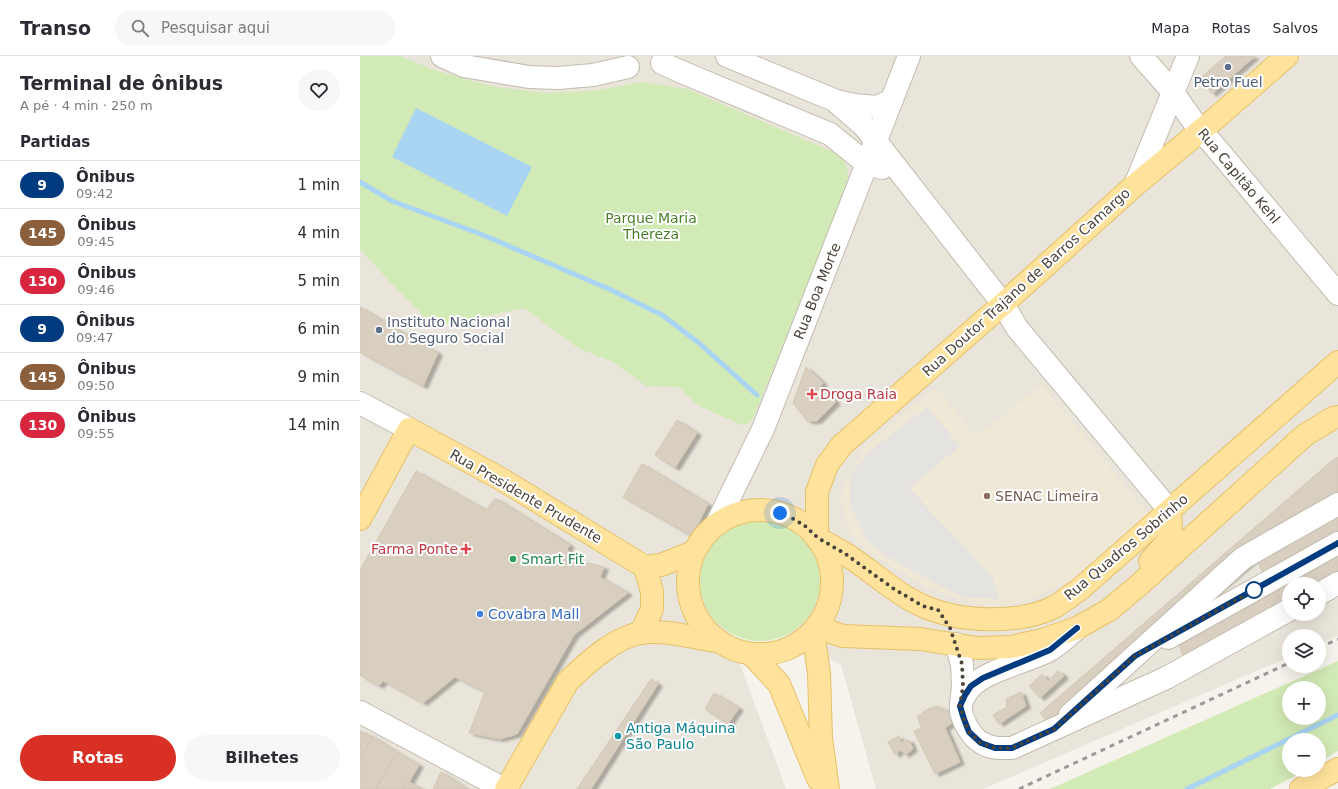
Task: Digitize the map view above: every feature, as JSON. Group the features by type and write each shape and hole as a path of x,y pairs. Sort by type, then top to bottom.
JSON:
{"main road":[{"name":"Rua Doutor Trajano de Barros Camargo","path":"818,538 817,492 827,465 841,446 1135,185 1287,56"},
{"name":"Rua Quadros Sobrinho","path":"818,538 844,553 894,589 923,606 954,616 990,620 1023,617 1054,607 1079,590 1338,362"},
{"path":"1303,393 1333,384 1338,386"},
{"path":"816,628 843,636 920,639 977,648 1011,647 1042,640 1077,628 1109,610 1139,585 1305,435 1336,416"},
{"path":"360,519 408,429"},
{"name":"Rua Presidente Prudente","path":"408,429 501,479 645,567"},
{"path":"752,510 770,510 788,516 804,525 818,538 828,557 832,574 832,592 827,609 816,628 795,646 774,654 752,655 734,650 717,641 703,627 693,610 688,591 688,571 694,552 704,536 717,523 734,514 752,510"},
{"path":"1109,610 1168,541 1171,530 1170,511"},
{"path":"641,633 652,609 652,592 645,567 661,565 694,552"},
{"path":"938,610 950,628 956,644"},
{"path":"816,628 821,738 828,789"},
{"path":"505,789 568,681 582,668 620,640 641,633 660,632 717,641"},
{"path":"752,655 779,684 794,720 815,779 822,789"},
{"path":"1301,789 1338,769"}],"street":[{"path":"442,56 464,66 529,77 558,78 593,75 621,62 640,70 646,69 651,68 665,59 676,70 830,134 868,164 900,172"},
{"path":"727,56 834,100 855,105 877,107 892,100"},
{"name":"Rua Boa Morte","path":"717,523 763,429 877,142 909,56"},
{"name":"Rua Capitão Kehl","path":"1141,56 1172,91 1200,131 1212,143 1338,294"},
{"path":"1135,185 1172,91 1188,56"},
{"path":"834,100 864,126 1002,304 1017,328 1170,511"},
{"name":"Rua Presidente Prudente","path":"360,403 408,429"},
{"path":"1054,729 1244,558 1338,504"},
{"path":"1135,656 1338,543"},
{"path":"1326,590 1338,583"},
{"path":"956,644 962,664 963,686 960,706 969,732 981,743 995,748 1012,748 1166,678 1282,614"},
{"path":"960,706 971,686 983,678 1050,650 1077,628"},
{"path":"360,712 505,789"}],"shaded area":[{"path":"360,56 1338,56 1338,636 1326,641 1326,629 1282,629 1282,660 983,789 876,789 841,665 360,389"},
{"name":"SENAC Limeira","path":"1042,385 1149,516 1075,580 1018,603 986,608 926,587 867,551 848,530 841,502 843,489 867,444 936,388 976,437"},
{"path":"360,394 715,596 786,789 360,789"},
{"path":"927,407 960,446 909,488 993,578 999,599 962,597 903,566 882,553 868,542 850,505 851,474 868,453"}],"green space":[{"name":"Parque Maria Thereza","path":"360,56 400,56 429,68 495,87 544,93 592,91 643,82 687,89 838,154 846,166 848,179 847,189 754,416 749,423 742,425 699,406 678,387 646,386 613,362 578,348 524,308 434,327 360,249"},
{"path":"760,521 783,525 802,539 816,558 820,581 816,604 802,623 783,637 760,641 737,637 718,623 704,604 700,581 704,558 718,539 737,525"},
{"path":"1338,661 1338,751 1326,758 1326,733 1282,733 1282,777 1293,777 1270,789 1050,789 1282,686 1282,725 1326,725 1326,681 1293,681 1311,673 1326,673 1326,666"}],"water":[{"path":"416,108 532,167 507,216 392,157"}],"building":[{"name":"Petro Fuel","path":"1226,56 1255,56 1212,94 1200,78"},
{"name":"Instituto Nacional do Seguro Social","path":"360,307 438,353 423,386 360,352"},
{"name":"Droga Raia","path":"806,367 823,383 820,387 836,402 817,421 807,421 793,403"},
{"path":"677,420 697,433 675,468 655,455"},
{"path":"1338,457 1338,505 1279,538 1054,729 1040,713"},
{"path":"642,464 708,504 692,536 623,497"},
{"name":"Covabra Mall","path":"416,471 486,510 495,498 570,545 567,549 579,561 604,567 600,577 628,593 574,635 517,734 500,739 469,733 485,692 455,677 423,703 383,681 379,686 360,675 360,570"},
{"path":"1338,504 1338,550 1268,582 1256,559"},
{"path":"1338,556 1338,580 1326,583 1326,577 1302,577"},
{"path":"1282,578 1282,611 1186,664 1178,642"},
{"path":"1058,671 1064,676 1040,698 1029,686 1042,674 1048,681"},
{"name":"Antiga Máquina São Paulo","path":"651,679 658,684 591,789 577,789"},
{"path":"1021,692 1026,706 999,724 993,715 1007,707 1006,699"},
{"name":"Antiga Máquina São Paulo","path":"714,693 739,708 728,724 705,709"},
{"path":"937,706 951,714 952,723 945,728 960,762 935,774 914,731 922,728 917,717 926,710"},
{"path":"360,731 373,737 360,758"},
{"path":"899,736 901,742 909,740 913,749 905,755 901,750 895,755 888,742"},
{"path":"373,737 397,752 375,789 360,789 360,760"},
{"path":"397,752 419,765 405,789 376,789"},
{"path":"441,772 467,789 433,789"},
{"path":"407,781 422,789 403,789"}],"waterway":[{"path":"360,182 392,201 483,235 609,289 662,315 699,343 757,395"},
{"path":"1187,789 1338,715"}],"railway":[{"path":"1326,645 1338,639"},
{"path":"1019,789 1282,666"}],"bus line":[{"name":"9","path":"1077,628 1050,650 983,678 971,686 960,706 969,732 981,743 995,748 1012,748 1054,729 1135,656 1338,543"}],"place":[{"name":"Petro Fuel","path":"1228,67"},
{"name":"Instituto Nacional do Seguro Social","path":"379,330"},
{"name":"Droga Raia","path":"812,394"},
{"name":"SENAC Limeira","path":"987,496"},
{"name":"Farma Ponte","path":"466,549"},
{"name":"Smart Fit","path":"513,559"},
{"name":"Covabra Mall","path":"480,614"},
{"name":"Antiga Máquina São Paulo","path":"618,736"}],"route":[{"path":"780,513 804,525 818,538 844,553 894,589 923,606 938,610 950,628 962,664 963,686 960,706 969,732 981,743 995,748 1012,748 1054,729 1135,656 1254,590"}]}
